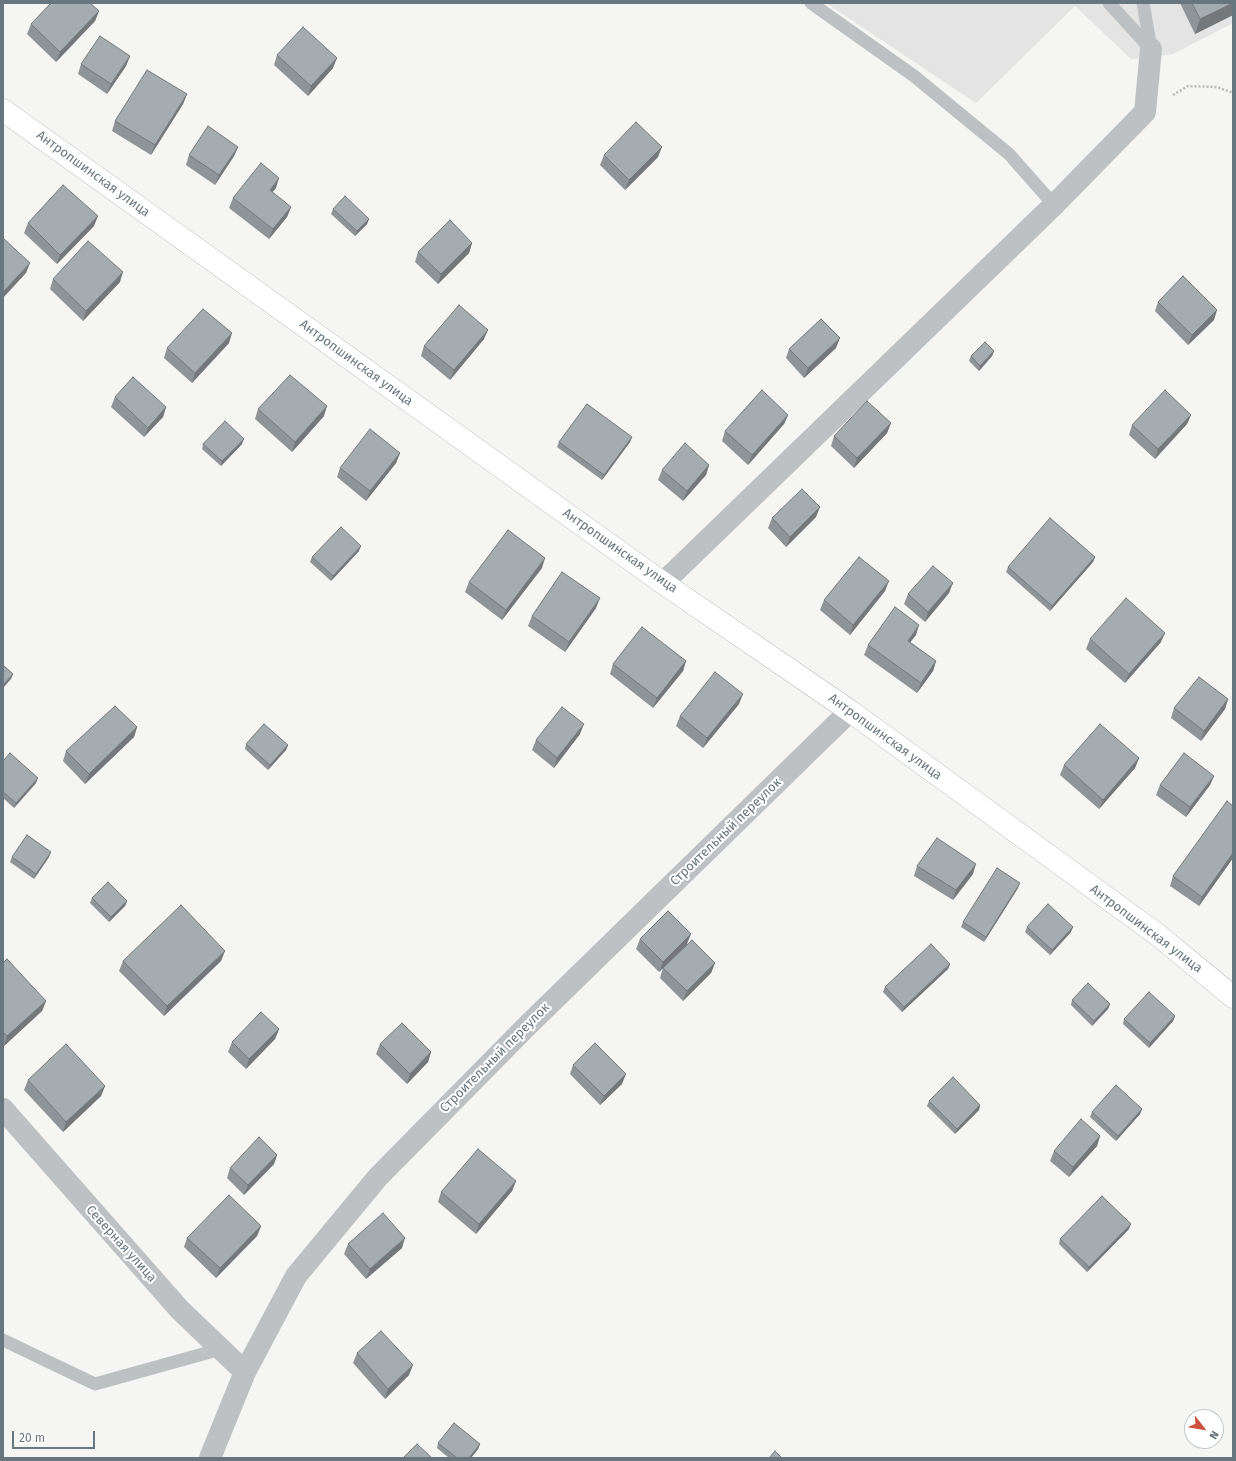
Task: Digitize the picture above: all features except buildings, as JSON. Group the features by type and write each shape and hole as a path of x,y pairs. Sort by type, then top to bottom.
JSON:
{"street":[{"path":"663,582 1054,205 1145,112 1151,49"},
{"name":"Антропшинская улица","path":"3,110 663,582 850,711 1158,935 1233,997"},
{"name":"Строительный переулок","path":"210,1458 246,1372 296,1276 378,1177 527,1026 850,711"},
{"name":"Северная улица","path":"3,1109 180,1310 246,1372"}],"lane":[{"path":"811,3 914,76 1009,154 1054,205"},
{"path":"1109,3 1151,49"},
{"path":"1145,4 1151,49"},
{"path":"3,1340 95,1384 221,1349"}],"path":[{"path":"1145,112 1188,86 1217,87 1233,93"}],"shaded area":[{"path":"826,3 1233,3 1233,23 1173,54 1131,59 1075,6 976,103"}]}
